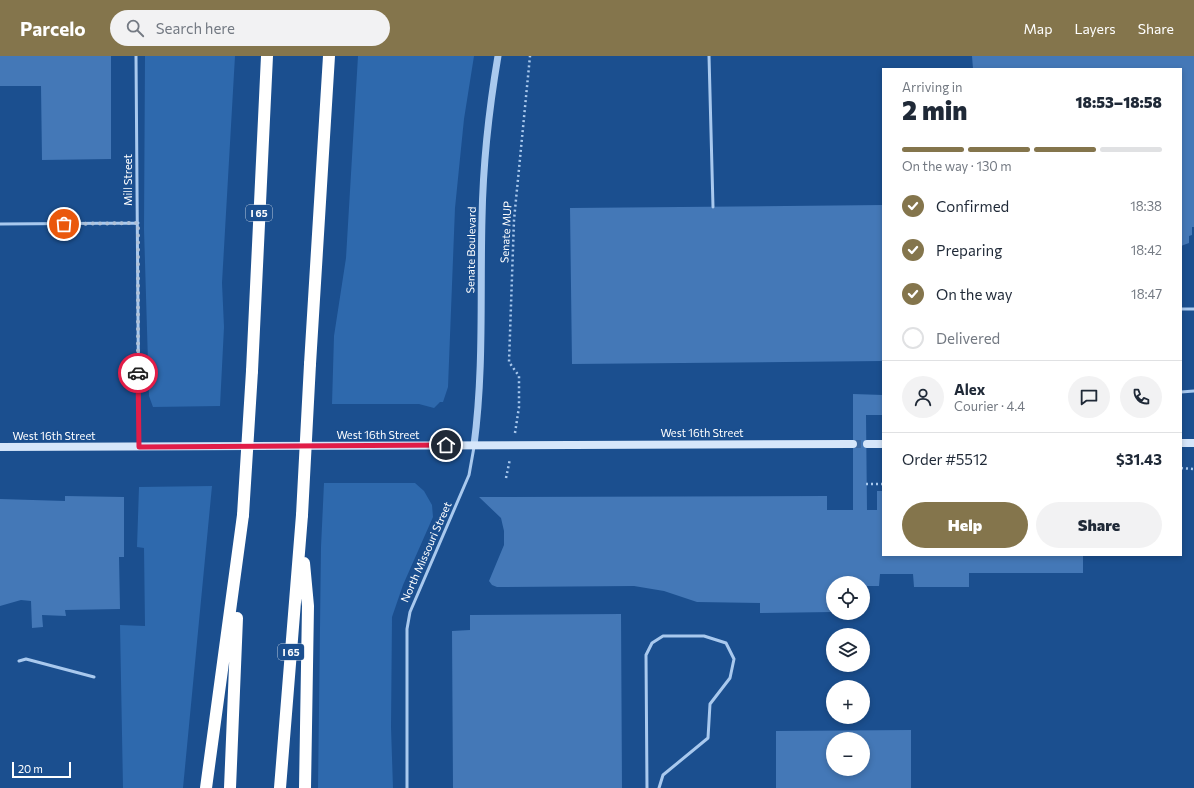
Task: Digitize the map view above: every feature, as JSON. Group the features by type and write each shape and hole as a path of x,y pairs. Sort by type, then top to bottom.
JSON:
{"highway":[{"name":"I 65","path":"230,788 239,551 243,516 252,371 267,56"},
{"name":"I 65","path":"280,788 302,515 329,56"},
{"path":"301,528 308,606 305,788"},
{"path":"206,788 239,551"}],"main road":[{"path":"1182,442 1194,443"},
{"name":"West 16th Street","path":"0,447 853,444"},
{"path":"868,444 882,444"}],"street":[{"name":"Senate Boulevard","path":"474,445 480,398 482,216 486,152 498,56"}],"lane":[{"name":"Mill Street","path":"136,56 139,447"},
{"path":"709,56 714,207"},
{"path":"0,224 138,223"},
{"path":"1182,309 1194,309"},
{"path":"1182,392 1194,392"},
{"name":"North Missouri Street","path":"407,788 407,630 410,612 470,475 474,445"},
{"path":"647,788 646,655 652,643 664,636 704,636 726,643 734,659 730,678 710,704 708,738 664,775 659,788"},
{"path":"19,661 26,659 94,677"}],"path":[{"name":"Senate MUP","path":"520,407 519,376 509,362 514,220 530,56"},
{"path":"1182,468 1194,469"},
{"path":"866,484 882,484"}],"shaded area":[{"path":"145,56 235,56 222,283 224,327 220,406 153,407 149,396 144,229"},
{"path":"358,56 474,56 464,119 455,208 448,387 443,402 440,402 434,408 419,404 332,404 334,336 346,258"},
{"path":"324,483 415,483 424,491 432,505 433,517 403,585 392,617 391,727 393,788 318,788 321,547"},
{"path":"212,486 183,788 123,788 120,625 145,626 144,548 137,547 139,487"}],"building":[{"path":"0,56 111,56 111,159 42,160 41,86 0,86"},
{"path":"972,56 1194,56 1194,227 1192,227 1192,235 1189,236 1189,243 1182,246 1182,68 973,68"},
{"path":"882,205 882,361 572,364 570,208"},
{"path":"853,394 882,395 882,415 866,415 867,510 877,510 877,491 882,491 882,556 1083,556 1083,573 969,573 969,587 914,587 913,574 880,574 879,586 870,586 870,576 826,576 826,612 760,613 760,603 697,602 664,591 634,586 497,587 492,585 489,581 504,545 504,531 501,518 479,497 827,496 827,510 853,510"},
{"path":"65,496 124,497 124,557 119,557 120,609 65,610 66,616 42,615 43,627 32,628 31,601 21,600 0,606 0,499 65,501"},
{"path":"621,614 622,788 453,788 452,631 470,630 470,615"},
{"path":"911,730 911,788 776,788 776,731"}],"tunnel":[{"path":"853,444 867,444"}],"way so far":[{"path":"64,224 138,223 138,373"}],"route":[{"path":"138,373 139,447 446,445"}]}
